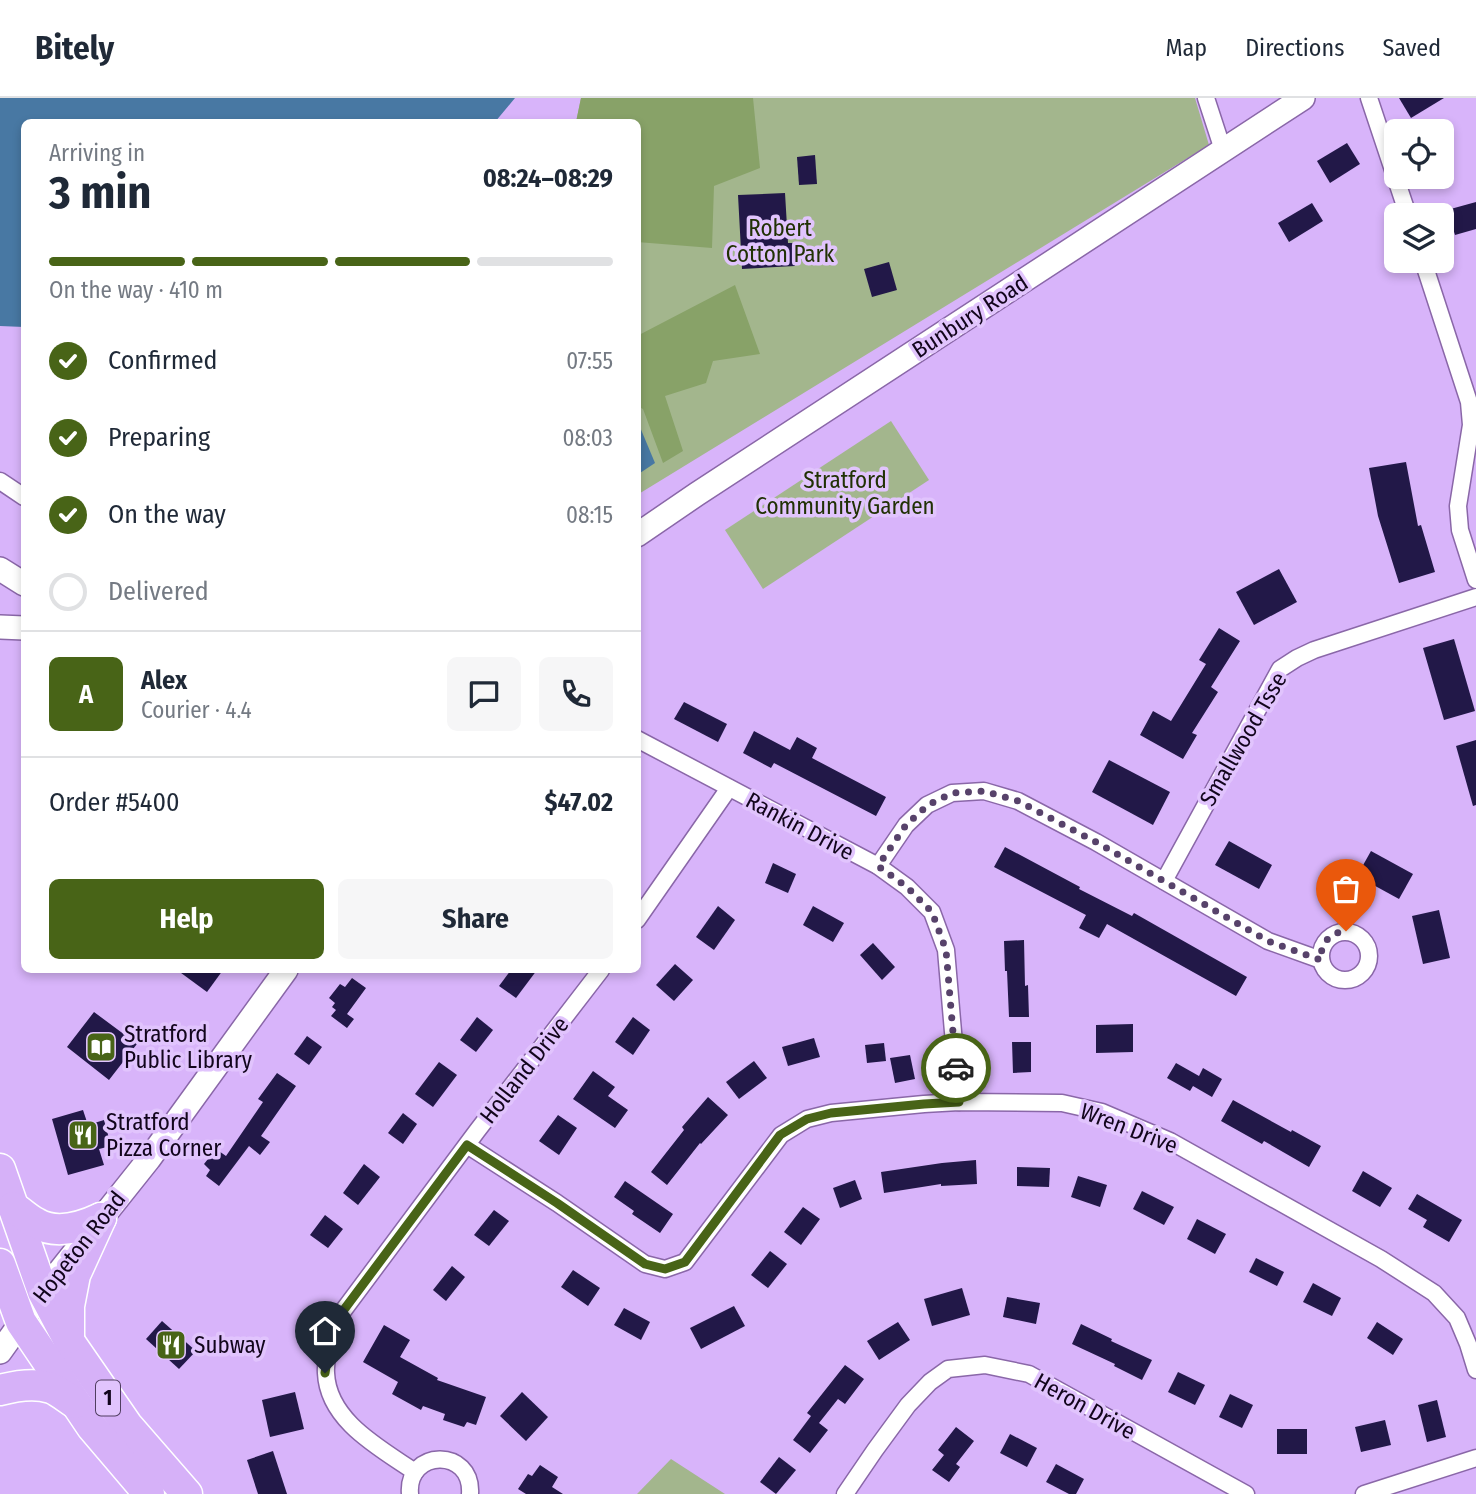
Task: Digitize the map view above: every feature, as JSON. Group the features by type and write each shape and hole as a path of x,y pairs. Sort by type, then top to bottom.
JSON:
{"highway":[{"name":"1","path":"0,1169 43,1292 69,1341 127,1425 187,1494"},
{"path":"13,1207 38,1225 59,1229 83,1226 101,1219"},
{"path":"69,1341 69,1306 75,1275 101,1219"},
{"name":"1","path":"0,1264 21,1322 92,1427 149,1494"},
{"path":"0,1390 16,1386 50,1388 76,1404"}],"main road":[{"name":"Bunbury Road","path":"642,533 1303,98"},
{"path":"0,569 21,582"},
{"path":"0,626 21,628"},
{"name":"Hopeton Road","path":"0,1352 43,1292 149,1159 284,973"}],"street":[{"path":"1206,98 1223,150"},
{"path":"1369,98 1404,203"},
{"path":"1428,273 1469,379 1471,425 1458,506 1460,530 1476,580"},
{"path":"0,481 21,495"},
{"name":"Smallwood Tsse","path":"1164,881 1280,669 1314,650 1476,597"},
{"name":"Rankin Drive","path":"641,741 878,866 907,887 932,912 946,950 959,1102"},
{"path":"641,914 729,788"},
{"path":"878,866 906,825 928,805 952,793 984,791 1018,801 1268,941 1321,960"},
{"name":"Holland Drive","path":"415,1472 375,1445 337,1409 325,1373 337,1319 599,973"},
{"name":"Wren Drive","path":"467,1145 645,1264 665,1269 685,1262 780,1135 807,1119 831,1113 924,1104 1062,1103 1102,1112 1170,1141 1381,1259 1434,1293 1457,1318 1476,1370"},
{"name":"Heron Drive","path":"845,1494 908,1405 930,1382 948,1369 985,1365 1029,1374 1246,1494"},
{"path":"1364,1494 1476,1458"},
{"path":"410,1494 415,1472 431,1460 442,1459 461,1467 467,1475 470,1494"}],"green space":[{"name":"Robert Cotton Park","path":"581,98 1195,98 1209,145 641,493 641,119 577,119"},
{"path":"581,98 753,98 760,168 714,186 712,248 641,242 641,119 577,119"},
{"path":"735,285 760,354 713,361 706,383 665,396 683,451 663,463 641,408 641,334"},
{"name":"Stratford Community Garden","path":"891,421 929,480 763,589 725,530"},
{"path":"671,1459 725,1494 637,1494"}],"water":[{"path":"0,98 515,98 498,119 21,119 21,327 0,326"},
{"path":"641,430 655,463 641,472"}],"building":[{"path":"1399,98 1444,98 1411,118"},
{"path":"1347,143 1360,164 1330,183 1317,161"},
{"path":"815,155 817,184 799,185 797,157"},
{"path":"785,193 788,243 794,243 795,266 742,269 738,195"},
{"path":"1476,202 1476,229 1455,235 1454,208"},
{"path":"1312,203 1323,221 1289,242 1278,223"},
{"path":"889,262 897,290 872,297 864,269"},
{"path":"1406,462 1418,526 1421,525 1435,572 1399,583 1378,516 1369,468"},
{"path":"1279,569 1297,602 1254,625 1236,592"},
{"path":"1219,628 1240,641 1211,687 1218,692 1192,733 1197,735 1183,759 1140,735 1153,711 1171,721 1206,664 1199,660"},
{"path":"1454,639 1475,711 1444,720 1423,648"},
{"path":"684,702 727,724 718,742 674,719"},
{"path":"754,731 790,750 797,737 817,748 812,758 886,797 876,816 774,763 771,768 743,753"},
{"path":"1476,740 1476,805 1473,806 1456,746"},
{"path":"1109,760 1170,792 1153,825 1092,792"},
{"path":"1229,841 1272,865 1259,889 1215,865"},
{"path":"1005,847 1080,887 1079,889 1132,916 1134,913 1247,977 1236,996 1107,924 1099,938 1079,928 1086,915 994,867"},
{"path":"1371,851 1413,874 1399,899 1357,876"},
{"path":"773,863 796,874 788,893 765,883"},
{"path":"718,906 735,920 714,950 696,937"},
{"path":"813,906 844,923 833,942 803,925"},
{"path":"1439,910 1450,958 1423,964 1412,916"},
{"path":"1024,940 1029,1017 1009,1017 1004,941"},
{"path":"873,943 895,967 882,980 860,955"},
{"path":"675,964 693,980 674,1001 656,985"},
{"path":"181,973 221,973 207,992"},
{"path":"509,973 535,973 516,998 499,986"},
{"path":"352,978 366,988 347,1014 354,1019 347,1028 331,1016 336,1010 332,1007 335,1003 329,998 340,984 345,987"},
{"name":"Stratford Public Library","path":"94,1012 125,1035 128,1031 140,1040 109,1080 67,1047"},
{"path":"477,1017 493,1030 476,1052 460,1040"},
{"path":"633,1017 650,1030 633,1055 615,1042"},
{"path":"1133,1024 1133,1052 1096,1053 1096,1025"},
{"path":"307,1036 322,1047 309,1065 294,1054"},
{"path":"814,1038 820,1057 788,1066 782,1047"},
{"path":"1012,1042 1031,1042 1031,1072 1013,1073"},
{"path":"884,1043 886,1061 867,1063 865,1045"},
{"path":"910,1055 915,1079 895,1083 890,1058"},
{"path":"754,1061 767,1078 739,1099 726,1082"},
{"path":"439,1062 457,1075 433,1107 415,1094"},
{"path":"1176,1063 1199,1076 1203,1068 1222,1079 1212,1097 1193,1086 1190,1091 1167,1078"},
{"path":"593,1071 615,1087 608,1096 628,1110 615,1128 573,1099"},
{"path":"277,1073 296,1086 261,1136 270,1142 260,1155 249,1146 219,1186 206,1176 210,1170 204,1164 216,1149 226,1156 263,1102 258,1099"},
{"path":"708,1097 728,1115 700,1143 667,1185 651,1172 684,1130 682,1127"},
{"path":"1233,1100 1321,1146 1309,1167 1264,1141 1262,1144 1221,1121"},
{"name":"Stratford Pizza Corner","path":"83,1110 88,1125 104,1120 111,1146 99,1149 104,1165 68,1175 52,1119"},
{"path":"403,1113 417,1124 403,1144 388,1133"},
{"path":"558,1115 577,1128 559,1155 539,1141"},
{"path":"976,1160 977,1184 941,1184 884,1193 881,1172"},
{"path":"364,1164 380,1177 358,1205 343,1193"},
{"path":"1017,1167 1050,1168 1049,1187 1017,1186"},
{"path":"1363,1171 1392,1188 1380,1207 1352,1191"},
{"path":"1078,1176 1107,1185 1100,1207 1071,1197"},
{"path":"855,1180 862,1199 840,1208 833,1188"},
{"path":"625,1181 673,1214 660,1233 632,1214 634,1211 614,1197"},
{"path":"1142,1191 1174,1207 1164,1225 1133,1209"},
{"path":"1417,1194 1462,1220 1449,1242 1423,1227 1427,1220 1408,1209"},
{"path":"803,1207 820,1219 801,1245 784,1232"},
{"path":"494,1210 509,1221 489,1246 474,1235"},
{"path":"325,1215 343,1229 328,1248 310,1235"},
{"path":"1197,1219 1226,1234 1215,1254 1187,1239"},
{"path":"770,1251 787,1264 768,1288 751,1275"},
{"path":"1256,1258 1284,1272 1277,1286 1249,1272"},
{"path":"452,1266 465,1277 446,1301 433,1290"},
{"path":"573,1270 600,1288 588,1306 561,1287"},
{"path":"1313,1283 1341,1298 1332,1316 1303,1302"},
{"path":"962,1288 970,1315 932,1326 924,1299"},
{"path":"1007,1297 1040,1303 1036,1324 1003,1317"},
{"path":"734,1306 745,1326 701,1349 690,1328"},
{"path":"624,1308 650,1322 641,1340 614,1325"},
{"name":"Subway","path":"162,1321 196,1351 179,1369 146,1339"},
{"path":"898,1322 910,1340 879,1360 867,1341"},
{"path":"1377,1322 1403,1339 1393,1355 1367,1338"},
{"path":"1081,1324 1152,1360 1142,1380 1072,1344"},
{"path":"384,1325 410,1340 400,1357 438,1378 437,1380 486,1397 476,1425 467,1422 464,1427 443,1420 445,1414 423,1406 421,1410 392,1394 398,1382 363,1362"},
{"path":"845,1365 864,1379 845,1404 838,1399 819,1423 828,1430 810,1453 793,1440 811,1416 807,1413"},
{"path":"1178,1372 1205,1385 1195,1405 1168,1392"},
{"path":"295,1392 304,1429 270,1437 262,1400"},
{"path":"522,1392 548,1417 526,1441 500,1416"},
{"path":"1230,1394 1253,1405 1242,1428 1219,1417"},
{"path":"1437,1400 1446,1437 1427,1442 1418,1405"},
{"path":"1385,1420 1391,1445 1361,1452 1355,1427"},
{"path":"956,1427 974,1441 956,1464 960,1467 949,1482 932,1470 944,1455 938,1450"},
{"path":"1277,1429 1307,1429 1307,1454 1277,1454"},
{"path":"1010,1434 1037,1448 1027,1467 1000,1453"},
{"path":"273,1451 287,1494 258,1494 247,1460"},
{"path":"779,1457 796,1470 776,1494 760,1482"},
{"path":"1056,1464 1084,1479 1076,1494 1069,1494 1046,1482"},
{"path":"540,1465 558,1477 552,1487 563,1494 526,1494 518,1489 528,1474 532,1476"}],"way so far":[{"path":"956,1068 946,950 932,912 907,887 878,866 906,825 928,805 952,793 984,791 1018,801 1096,842 1268,941 1321,960 1326,940 1346,931"}],"place":[{"name":"Stratford Public Library","path":"101,1047"},
{"name":"Stratford Pizza Corner","path":"83,1135"},
{"name":"Subway","path":"171,1345"}],"route":[{"path":"325,1373 337,1319 467,1145 645,1264 665,1269 685,1262 780,1135 807,1119 831,1113 959,1102 956,1068"}]}
